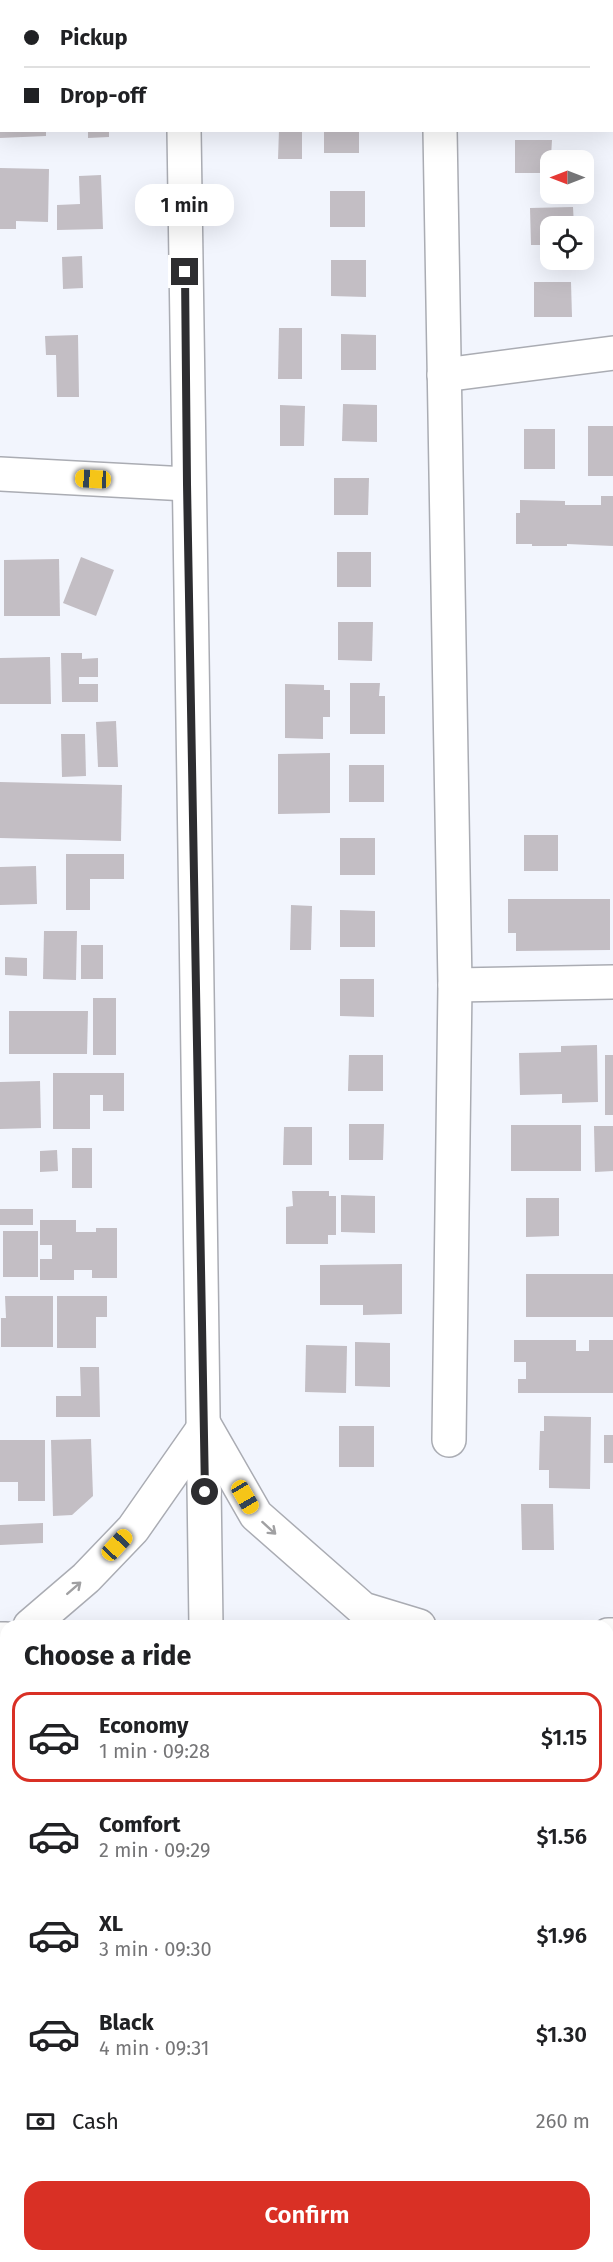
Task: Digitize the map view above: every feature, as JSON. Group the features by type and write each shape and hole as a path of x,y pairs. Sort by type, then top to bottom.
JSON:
{"street":[{"path":"184,132 187,484 205,1426 206,1620"},
{"path":"440,132 455,985 449,1440"},
{"path":"444,375 613,353"},
{"path":"0,474 187,484"},
{"path":"455,985 613,982"},
{"path":"37,1620 86,1578 133,1529 205,1426"},
{"path":"205,1426 256,1515 363,1609 399,1620"}],"building":[{"path":"0,132 46,132 46,136 0,138"},
{"path":"88,132 109,132 109,137 88,138"},
{"path":"279,132 302,132 302,159 278,159"},
{"path":"324,132 359,132 359,153 324,153"},
{"path":"515,140 552,140 551,150 540,150 540,173 515,173"},
{"path":"0,168 49,169 48,222 16,221 16,229 0,229"},
{"path":"101,175 103,229 57,230 57,205 80,204 79,176"},
{"path":"330,191 365,191 365,227 330,227"},
{"path":"573,207 573,216 540,216 540,245 531,245 530,208"},
{"path":"82,256 83,288 63,289 62,257"},
{"path":"331,260 366,260 366,297 331,296"},
{"path":"534,282 571,282 572,317 534,317"},
{"path":"279,328 302,328 302,379 278,379"},
{"path":"341,334 376,335 376,370 341,370"},
{"path":"78,335 79,397 57,397 56,355 46,355 45,336"},
{"path":"343,404 377,405 377,442 342,441"},
{"path":"280,405 305,406 304,446 280,446"},
{"path":"588,426 613,426 613,476 588,476"},
{"path":"524,429 555,429 555,469 524,469"},
{"path":"334,478 369,478 368,515 334,515"},
{"path":"601,496 613,496 613,546 516,544 516,513 520,513 520,500 565,501 565,505 601,505"},
{"path":"337,552 371,552 371,587 337,587"},
{"path":"81,557 114,570 96,616 63,603"},
{"path":"59,559 60,616 4,616 4,560"},
{"path":"338,622 373,622 372,661 338,660"},
{"path":"61,653 82,653 82,659 98,658 98,677 79,677 79,684 98,684 98,702 62,702"},
{"path":"50,657 51,704 0,704 0,658"},
{"path":"350,683 380,683 379,696 385,696 385,734 350,734"},
{"path":"285,684 324,685 324,690 330,690 330,717 323,717 323,739 285,738"},
{"path":"116,721 118,767 98,767 96,722"},
{"path":"61,734 85,734 86,776 62,777"},
{"path":"330,753 330,813 278,814 278,754"},
{"path":"349,765 384,765 384,802 349,802"},
{"path":"0,782 122,785 121,841 0,838"},
{"path":"524,835 558,835 558,871 524,871"},
{"path":"340,838 375,838 375,875 340,875"},
{"path":"66,854 124,854 124,879 90,879 90,910 66,910"},
{"path":"36,866 37,904 0,905 0,867"},
{"path":"508,899 610,899 610,950 516,951 516,933 508,933"},
{"path":"291,905 312,906 311,950 290,950"},
{"path":"340,910 375,911 375,947 340,947"},
{"path":"44,931 77,931 76,980 43,979"},
{"path":"81,945 103,945 103,979 81,979"},
{"path":"5,957 27,958 27,976 5,975"},
{"path":"340,979 374,979 374,1017 340,1016"},
{"path":"93,998 116,998 116,1055 93,1055"},
{"path":"9,1011 88,1011 87,1054 9,1054"},
{"path":"597,1045 598,1102 562,1103 562,1094 520,1095 519,1053 561,1052 561,1046"},
{"path":"349,1055 383,1055 383,1091 348,1091"},
{"path":"605,1055 613,1055 613,1115 605,1115"},
{"path":"53,1073 124,1073 124,1111 103,1111 103,1095 90,1095 90,1129 53,1129"},
{"path":"40,1081 41,1128 0,1129 0,1082"},
{"path":"349,1124 384,1124 383,1160 349,1160"},
{"path":"511,1125 581,1125 581,1171 511,1171"},
{"path":"594,1126 613,1126 613,1171 595,1172"},
{"path":"284,1127 312,1127 312,1165 283,1165"},
{"path":"72,1148 92,1148 92,1188 72,1188"},
{"path":"57,1150 58,1171 40,1172 40,1151"},
{"path":"292,1191 329,1191 329,1196 336,1196 336,1235 328,1235 328,1244 286,1244 286,1207 293,1206"},
{"path":"341,1195 375,1196 375,1233 341,1232"},
{"path":"526,1198 559,1198 559,1236 526,1237"},
{"path":"0,1209 33,1209 33,1225 0,1225"},
{"path":"40,1220 76,1220 76,1232 96,1232 96,1228 117,1228 117,1278 92,1278 92,1270 74,1270 74,1280 40,1280 40,1259 52,1259 52,1245 40,1245"},
{"path":"3,1231 38,1231 38,1277 3,1277"},
{"path":"402,1264 402,1314 363,1315 363,1305 320,1305 320,1265"},
{"path":"526,1274 613,1274 613,1317 526,1317"},
{"path":"5,1296 53,1296 53,1347 1,1347 1,1318 6,1318"},
{"path":"57,1296 107,1296 107,1317 96,1317 96,1348 57,1348"},
{"path":"514,1340 576,1340 576,1351 589,1351 589,1340 613,1340 613,1393 518,1393 518,1379 526,1379 526,1362 514,1362"},
{"path":"355,1342 390,1343 390,1387 355,1386"},
{"path":"306,1345 347,1346 346,1393 305,1392"},
{"path":"80,1367 99,1367 100,1417 56,1417 56,1396 81,1396"},
{"path":"544,1416 591,1417 590,1489 549,1488 549,1470 539,1470 540,1431 544,1431"},
{"path":"339,1426 374,1426 374,1467 339,1467"},
{"path":"604,1435 613,1435 613,1463 604,1463"},
{"path":"91,1439 93,1496 72,1515 53,1516 51,1440"},
{"path":"0,1440 45,1440 45,1501 18,1501 18,1482 0,1482"},
{"path":"521,1504 553,1504 554,1550 522,1550"},
{"path":"43,1523 43,1543 0,1545 0,1525"}],"route":[{"path":"185,272 205,1492"}]}
